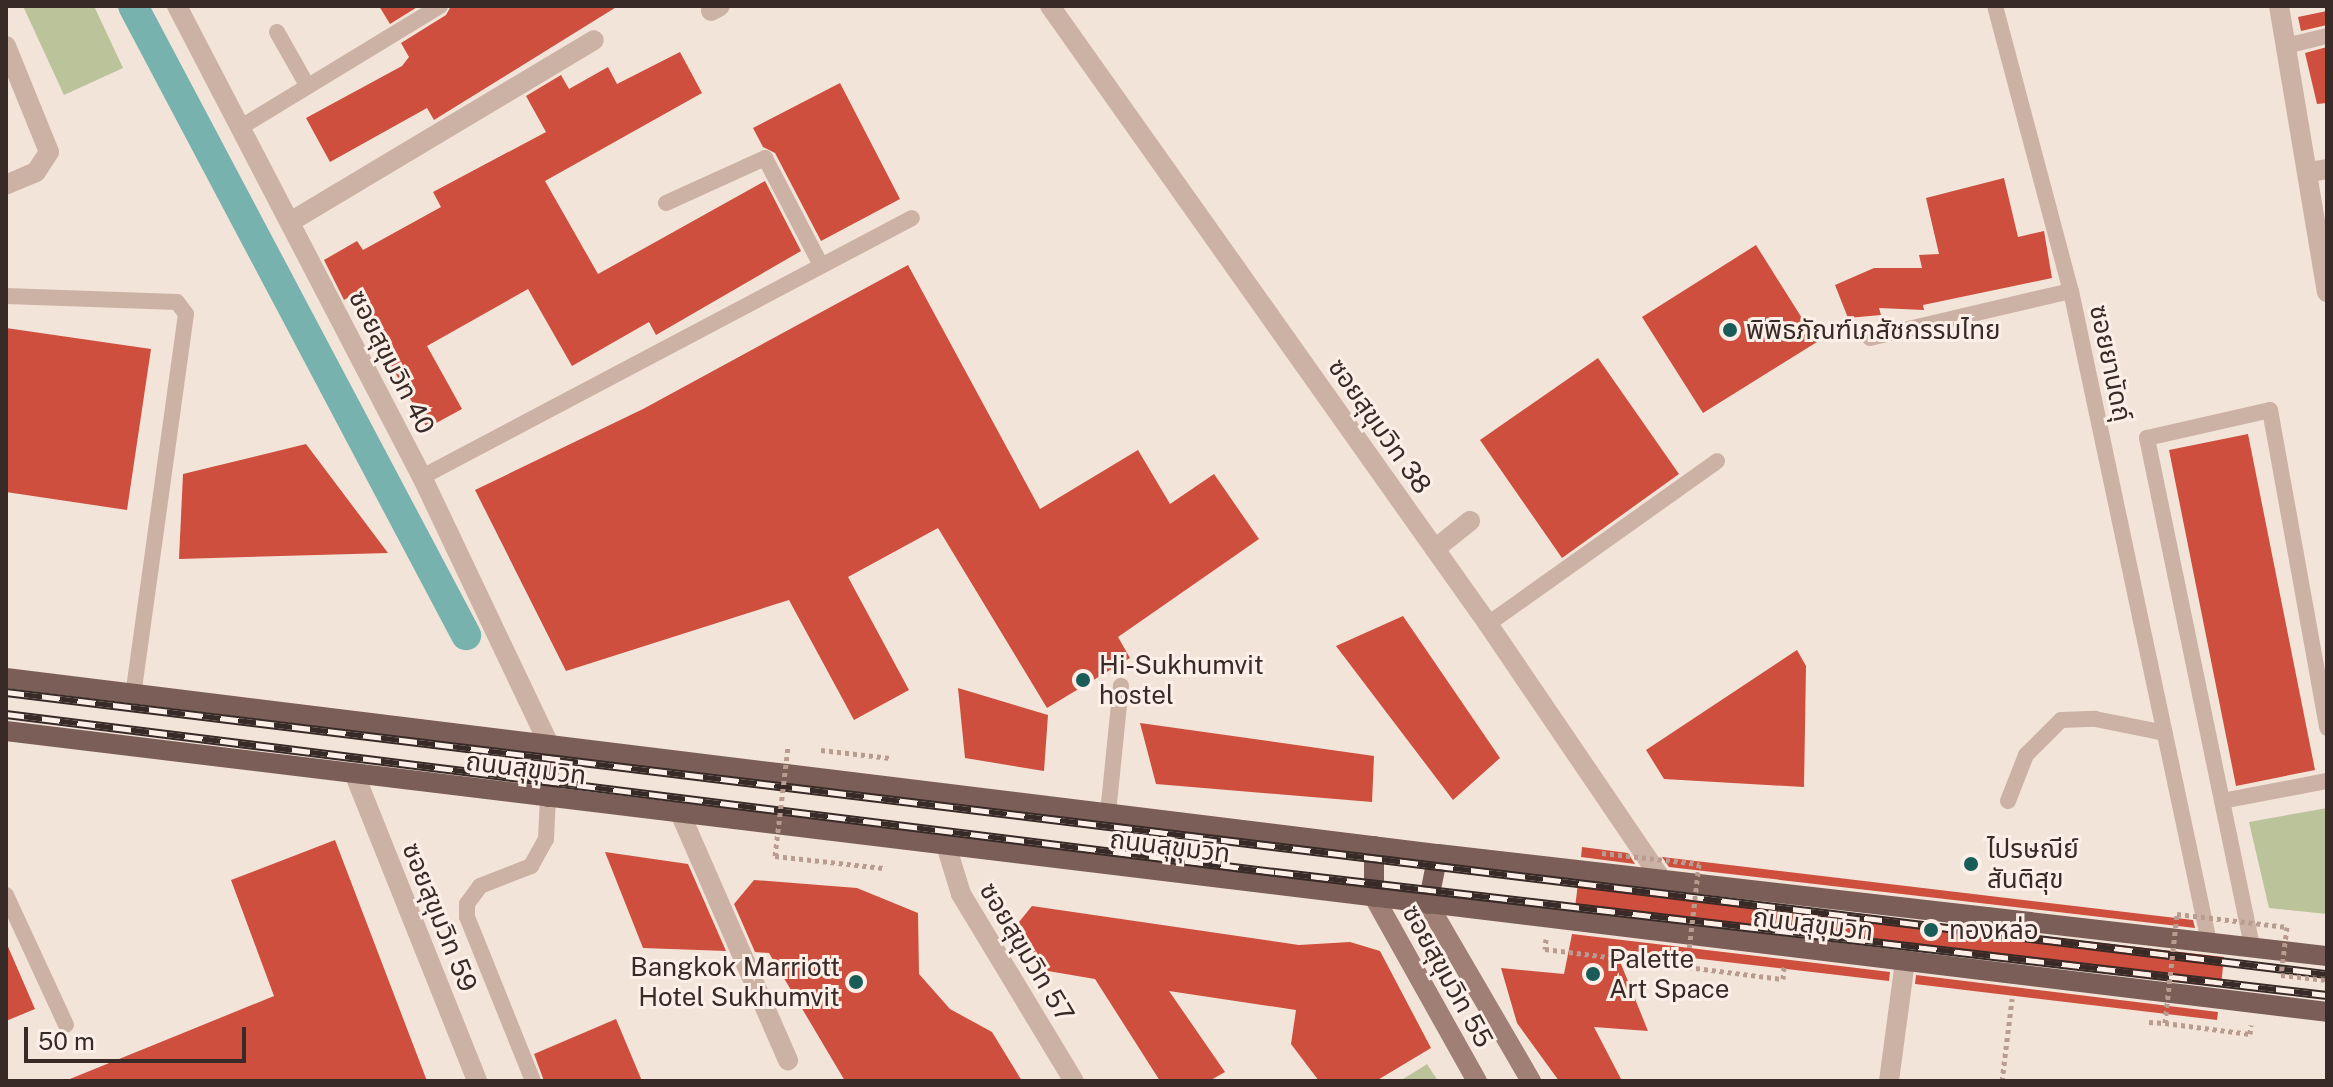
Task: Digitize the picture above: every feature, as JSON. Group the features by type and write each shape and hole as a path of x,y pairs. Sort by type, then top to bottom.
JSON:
{"main road":[{"name":"ถนนสุขุมวิท","path":"6,678 1438,854 2327,956"},
{"name":"ถนนสุขุมวิท","path":"6,731 2327,1012"},
{"path":"548,797 550,747"},
{"path":"1374,846 1374,897"},
{"path":"1428,904 1438,854"},
{"name":"ซอยสุขุมวิท 55","path":"1374,897 1477,1081"},
{"name":"ซอยสุขุมวิท 55","path":"1428,904 1531,1081"}],"street":[{"name":"ซอยสุขุมวิท 40","path":"177,6 422,477 550,747"},
{"name":"ซอยสุขุมวิท 38","path":"1050,6 1488,624 1662,880"},
{"path":"2279,6 2286,46 2318,170 2326,281"},
{"path":"290,222 594,40"},
{"path":"6,46 49,152 36,172 6,185"},
{"path":"1435,549 1470,521"},
{"name":"ซอยสุขุมวิท 59","path":"354,773 477,1081"},
{"path":"680,813 788,1060"},
{"name":"ซอยสุขุมวิท 57","path":"946,845 961,894 1074,1081"},
{"path":"1889,1081 1905,961"}],"lane":[{"path":"241,127 440,6"},
{"name":"ซอยยานัดถุ์","path":"1995,6 2071,291 2209,942"},
{"path":"277,32 307,85"},
{"path":"2286,46 2327,36"},
{"path":"666,203 765,158 821,265"},
{"path":"422,477 912,218"},
{"path":"1870,338 2071,291"},
{"path":"6,296 177,302 186,314 133,694"},
{"path":"2252,946 2147,438 2270,410 2327,728"},
{"path":"1488,624 1717,461"},
{"path":"1108,813 1121,686"},
{"path":"2008,801 2026,755 2061,720 2095,719 2165,733"},
{"path":"2222,801 2327,781"},
{"path":"533,1081 467,917 467,904 480,886 531,866 546,839 548,797"},
{"path":"6,895 66,1025"}],"path":[{"path":"803,748 788,747 775,856 883,868"},
{"path":"818,750 891,758"},
{"path":"1602,853 1699,864 1687,967"},
{"path":"2165,1023 2177,914 2287,927 2281,975 2327,980"},
{"path":"1545,949 1783,979"},
{"path":"2002,1081 2014,974"},
{"path":"2149,1022 2250,1034"}],"green space":[{"path":"23,6 94,6 123,68 64,95"},
{"path":"2327,808 2327,914 2269,908 2249,822"},
{"path":"1427,1064 1438,1081 1400,1081"}],"building":[{"path":"379,6 419,6 390,24"},
{"path":"451,6 618,6 434,120 427,108 330,162 306,118 402,66 409,57 401,43 446,15"},
{"path":"2327,11 2327,25 2301,31 2298,17"},
{"path":"2327,47 2327,103 2317,104 2305,53"},
{"path":"680,52 702,93 545,181 598,274 765,181 801,251 656,335 649,322 572,366 528,289 427,346 462,409 427,428 351,296 344,300 324,260 357,241 363,250 441,207 433,192 546,132 526,96 561,75 569,89 608,67 617,84"},
{"path":"840,83 900,199 821,241 775,153 763,147 753,128"},
{"path":"2004,178 2018,237 2044,231 2052,278 1923,305 1924,310 1879,308 1881,315 1848,318 1835,285 1874,268 1922,268 1919,255 1939,254 1926,198"},
{"name":"พิพิธภัณฑ์เภสัชกรรมไทย","path":"1756,245 1817,342 1703,413 1642,317"},
{"path":"908,265 1040,509 1138,450 1170,504 1214,474 1259,539 1118,637 1130,658 1047,708 938,528 848,577 909,690 854,720 789,600 566,671 475,490 643,409"},
{"path":"6,328 151,349 127,510 6,492"},
{"path":"1598,358 1679,474 1562,558 1480,440"},
{"path":"2248,434 2315,770 2236,786 2169,450"},
{"path":"306,444 388,553 179,559 183,474"},
{"path":"1403,616 1500,758 1453,800 1336,646"},
{"path":"1797,650 1806,666 1804,787 1664,779 1646,750"},
{"path":"958,688 1048,715 1044,771 965,758"},
{"path":"1140,723 1374,756 1372,802 1156,784"},
{"path":"335,840 427,1081 65,1081 274,996 231,880"},
{"path":"1582,847 1628,853 1635,864 1581,857"},
{"path":"605,852 688,864 726,951 643,948"},
{"path":"1662,857 2193,920 2195,928 1669,867"},
{"name":"Bangkok Marriott Hotel Sukhumvit","path":"754,880 857,888 918,913 919,974 950,1009 992,1032 1022,1081 845,1081 769,953 755,952 734,904"},
{"path":"1578,883 2224,957 2221,986 1575,908"},
{"path":"1032,906 1299,945 1350,942 1380,951 1431,1048 1376,1081 1319,1081 1291,1044 1296,1010 1169,991 1225,1072 1209,1081 1160,1081 1095,979 1042,970 1019,922"},
{"path":"1572,934 1890,972 1889,981 1615,949 1648,1031 1594,1027 1622,1081 1559,1081 1517,1023 1501,968 1564,974"},
{"path":"6,942 35,1009 6,1021"},
{"path":"1916,975 2218,1012 2217,1020 1915,984"},
{"path":"616,1019 642,1081 544,1081 534,1054"}],"waterway":[{"path":"133,6 466,635"}],"railway":[{"path":"6,692 2327,974"},
{"path":"6,714 1275,872 2327,995"}],"place":[{"name":"พิพิธภัณฑ์เภสัชกรรมไทย","path":"1730,330"},
{"name":"Hi-Sukhumvit hostel","path":"1083,680"},
{"name":"ไปรษณีย์ สันติสุข","path":"1971,864"},
{"name":"ทองหล่อ","path":"1931,930"},
{"name":"Palette Art Space","path":"1593,974"},
{"name":"Bangkok Marriott Hotel Sukhumvit","path":"856,982"}]}
